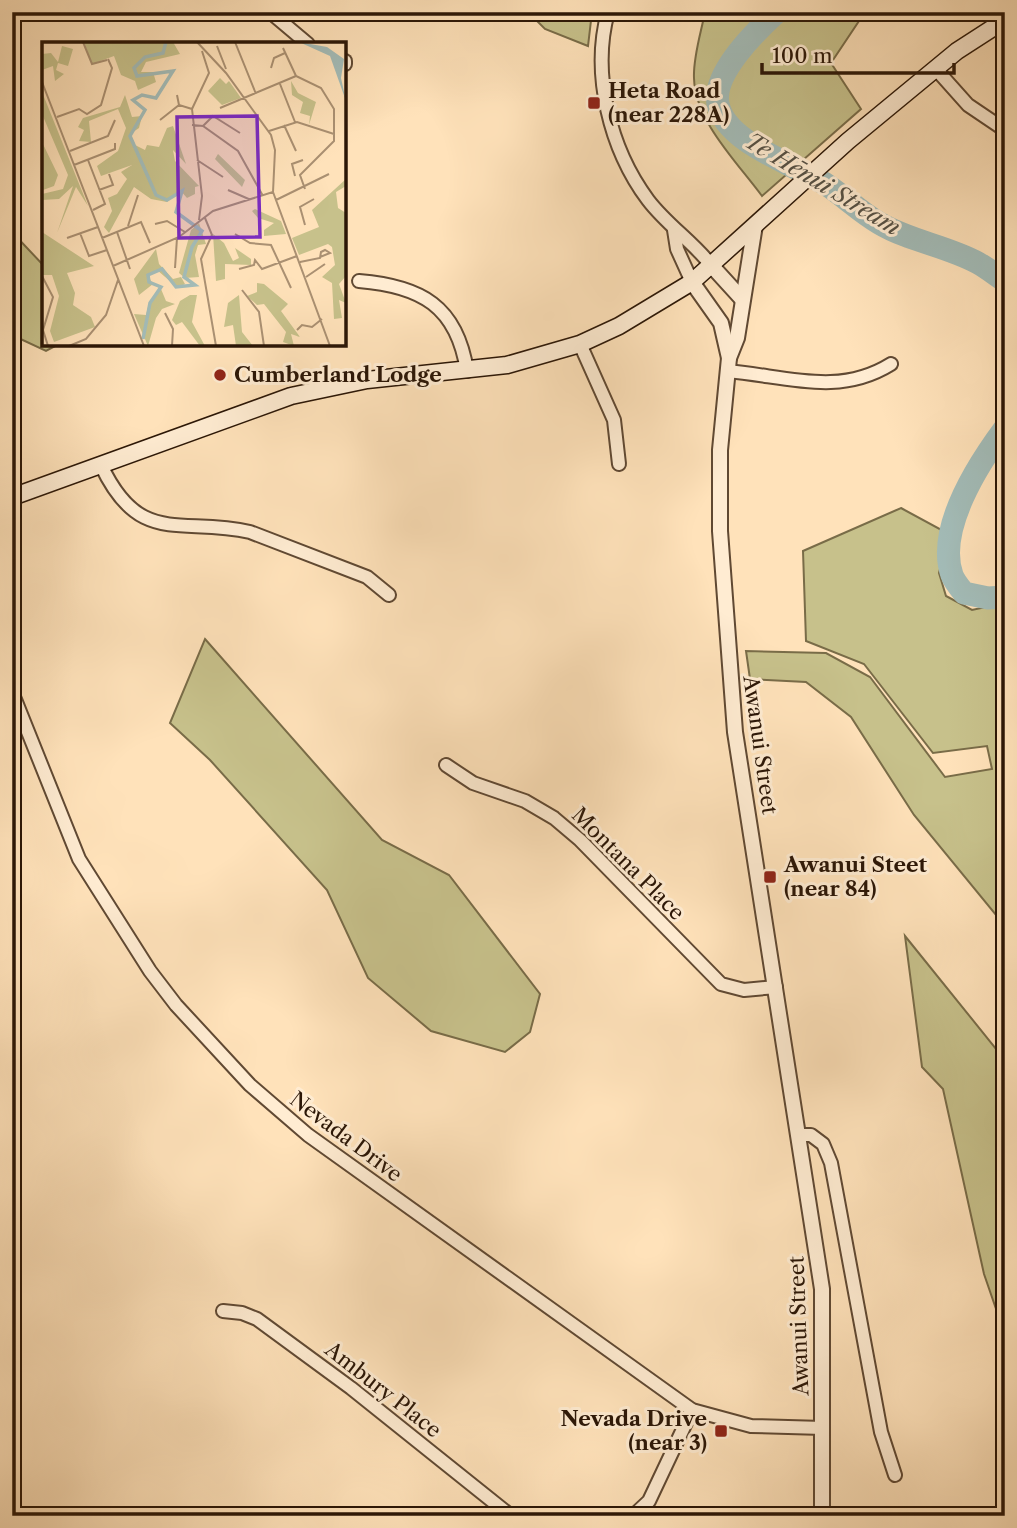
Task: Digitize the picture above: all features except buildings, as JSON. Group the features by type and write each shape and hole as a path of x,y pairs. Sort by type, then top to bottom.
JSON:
{"main road":[{"path":"12,498 291,396 367,380 467,370 535,359 580,344 647,312 692,282 831,155 935,68 1005,20"}],"street":[{"path":"270,12 306,42"},
{"path":"608,12 601,39 603,90 618,145 632,175 674,230 689,239 742,299"},
{"path":"935,68 968,105 1005,130"},
{"name":"Awanui Street","path":"728,364 737,338 755,225"},
{"path":"674,230 677,249 692,282"},
{"path":"359,281 405,288 438,307 455,327 467,370"},
{"name":"Awanui Street","path":"692,282 721,323 728,364 719,489 731,699 822,1289 822,1516"},
{"path":"580,344 614,420 619,464"},
{"path":"728,364 841,383 861,381 891,364"},
{"path":"101,465 123,501 152,520 168,526 233,528 250,532 366,577 389,595"},
{"name":"Nevada Drive","path":"12,692 79,859 150,971 176,1005 250,1085 308,1135 692,1410 751,1426 822,1428"},
{"name":"Montana Place","path":"446,765 473,783 525,801 554,818 580,839 721,984 744,990 776,987"},
{"path":"800,1135 811,1135 823,1143 831,1163 881,1432 895,1475"},
{"name":"Ambury Place","path":"223,1311 257,1320 351,1388 511,1516"},
{"path":"633,1516 649,1501 692,1410"}],"shaded area":[{"path":"528,12 592,12 588,46 545,29"},
{"path":"705,12 865,12 831,63 861,109 762,196 709,125 696,94 695,62"},
{"path":"12,232 42,264 42,346 55,346 46,351 12,335"},
{"path":"901,508 949,534 939,573 946,596 972,610 995,605 1005,594 1005,926 914,815 851,717 806,682 750,679 746,651 826,653 870,677 945,777 992,769 987,746 933,753 864,664 806,641 803,551"},
{"path":"205,639 382,840 449,875 540,994 530,1032 505,1052 431,1031 368,978 327,890 210,760 170,723"},
{"path":"905,936 1005,1060 1005,1335 984,1274 943,1089 922,1067"}],"waterway":[{"name":"Te Hēnui Stream","path":"777,12 758,30 728,67 718,92 718,104 723,118 734,130 764,152 827,185 879,223 966,257 1005,281"},
{"name":"Te Hēnui Stream","path":"1005,428 963,497 950,538 949,557 953,577 964,593 988,598 1005,597"}],"place":[{"name":"Heta Road (near 228A)","path":"594,103"},
{"name":"Cumberland Lodge","path":"220,375"},
{"name":"Awanui Steet (near 84)","path":"770,877"},
{"name":"Nevada Drive (near 3)","path":"721,1431"}]}
